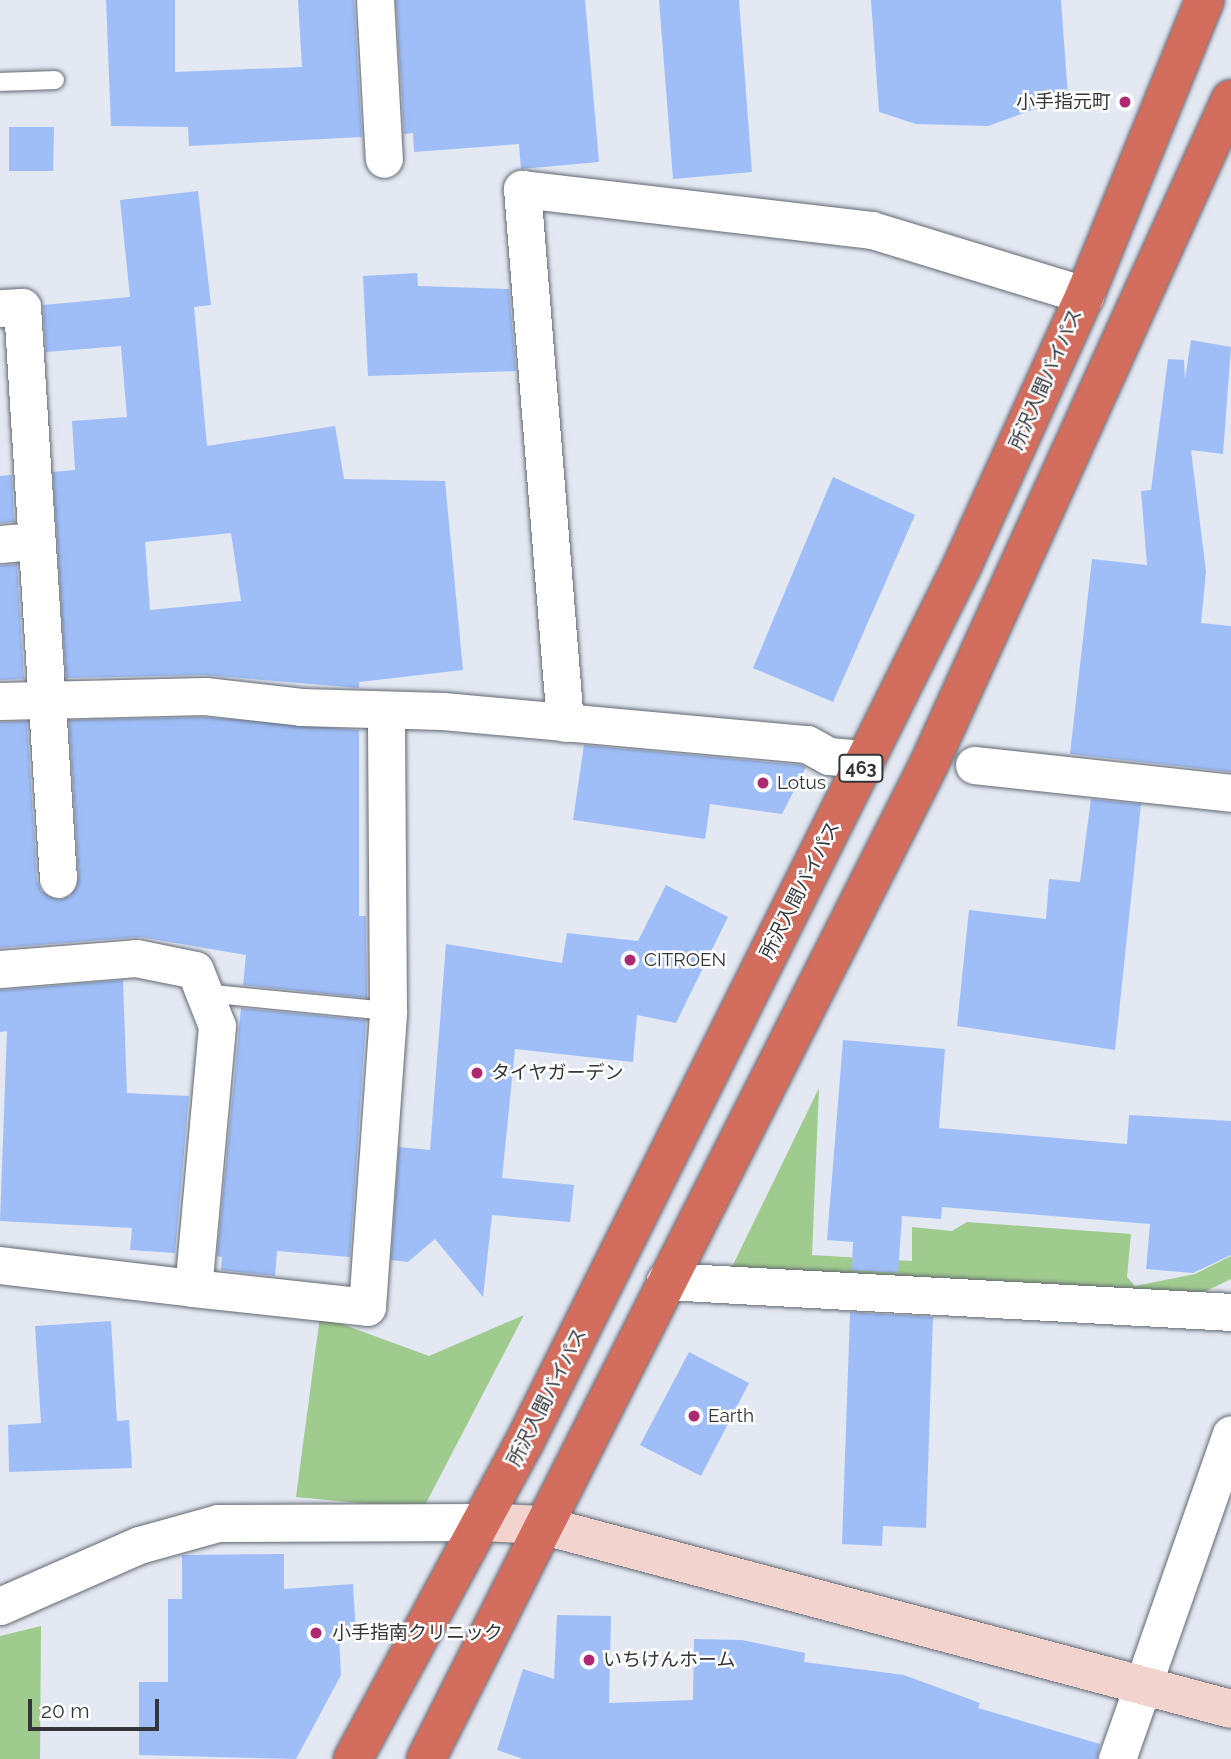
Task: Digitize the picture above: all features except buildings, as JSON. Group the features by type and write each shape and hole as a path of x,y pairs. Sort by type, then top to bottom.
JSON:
{"highway":[{"name":"所沢入間バイパス","path":"353,1759 484,1521 866,759 1084,295 1205,0"},
{"path":"426,1759 541,1525 929,764 1231,99"}],"street":[{"path":"375,0 384,159"},
{"path":"565,723 522,189 872,230 1084,295"},
{"path":"0,308 22,307 58,879"},
{"path":"0,544 36,541"},
{"path":"0,701 46,696 205,696 807,744 829,757 866,759"},
{"path":"0,1265 367,1307 388,1011 386,711"},
{"path":"974,765 1231,793"},
{"path":"0,969 135,958 195,970 217,1026 193,1288"},
{"path":"665,1281 1231,1312"},
{"path":"1117,1759 1231,1434"},
{"path":"0,1606 139,1545 218,1523 484,1521 541,1525 1231,1709"}],"lane":[{"path":"0,82 55,80"},
{"path":"203,993 388,1011"}],"green space":[{"path":"819,1088 812,1255 912,1261 912,1227 952,1231 967,1222 1131,1234 1127,1277 1135,1286 1195,1274 1231,1256 1231,1279 1198,1295 729,1273"},
{"path":"524,1315 423,1509 296,1497 320,1316 429,1356"},
{"path":"41,1626 40,1759 0,1759 0,1636"}],"place":[{"name":"小手指元町","path":"1125,102"},
{"name":"Lotus","path":"763,783"},
{"name":"CITROEN","path":"630,960"},
{"name":"タイヤガーデン","path":"477,1073"},
{"name":"Earth","path":"694,1416"},
{"name":"小手指南クリニック","path":"316,1633"},
{"name":"いちけんホーム","path":"589,1660"}]}
